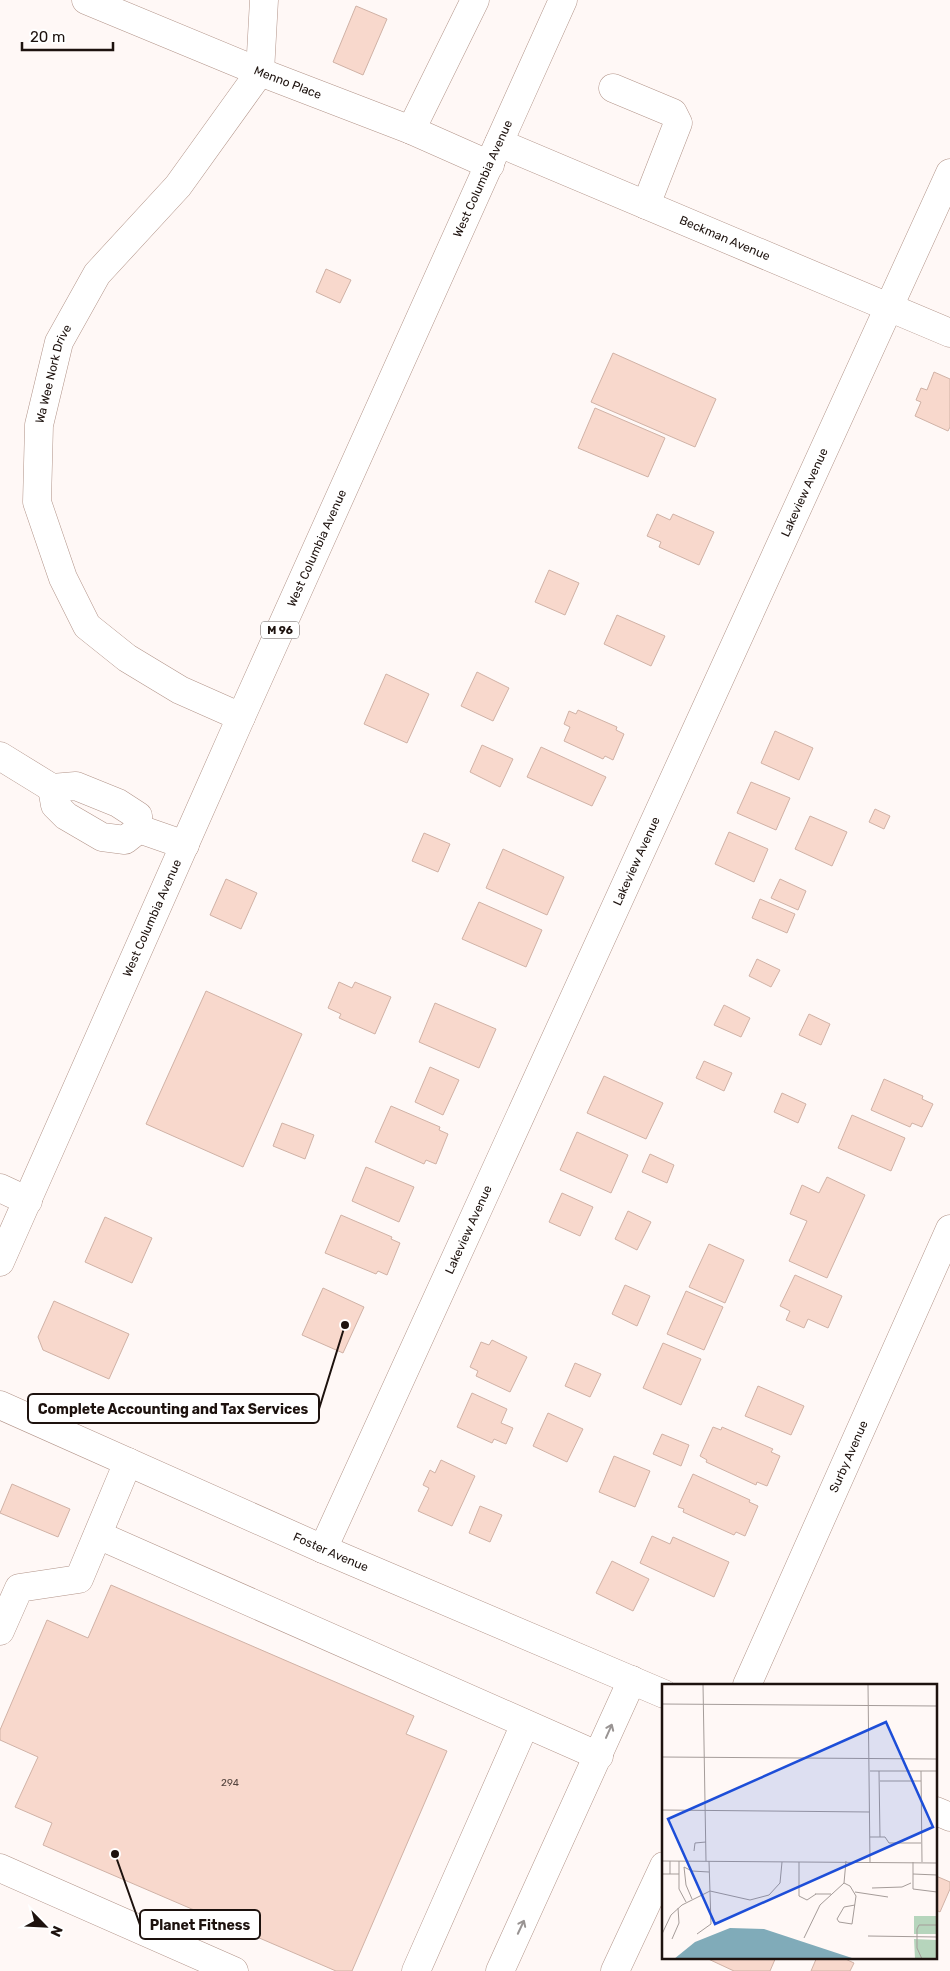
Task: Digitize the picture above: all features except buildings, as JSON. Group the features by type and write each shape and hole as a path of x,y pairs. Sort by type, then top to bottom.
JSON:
{"street":[{"name":"Menno Place","path":"86,0 260,72 411,130 494,154"},
{"path":"260,72 264,0"},
{"path":"411,130 475,0"},
{"name":"West Columbia Avenue","path":"0,1262 241,717 563,0"},
{"name":"Wa Wee Nork Drive","path":"241,717 180,690 127,658 87,626 63,578 38,502 39,425 59,342 97,274 178,186 260,72"},
{"path":"613,88 672,113 678,123 646,205"},
{"name":"Beckman Avenue","path":"494,154 646,205 950,333"},
{"name":"Lakeview Avenue","path":"323,1549 950,173"},
{"path":"0,756 52,788 76,786 118,803 138,816 139,829"},
{"path":"52,788 55,805 66,816 102,837 125,840 139,829"},
{"path":"139,829 185,845"},
{"path":"0,1188 28,1201"},
{"name":"Surby Avenue","path":"747,1684 950,1230"},
{"name":"Foster Avenue","path":"0,1404 323,1549 662,1693"},
{"path":"0,1631 19,1588 79,1578 128,1462"},
{"path":"98,1535 598,1756"},
{"path":"500,1971 632,1680"},
{"path":"416,1971 525,1724"},
{"path":"938,1812 950,1817"},
{"path":"0,1868 234,1971"},
{"path":"615,1971 662,1870"}],"place":[{"name":"Complete Accounting and Tax Services","path":"345,1325"},
{"name":"Planet Fitness","path":"115,1854"}]}
